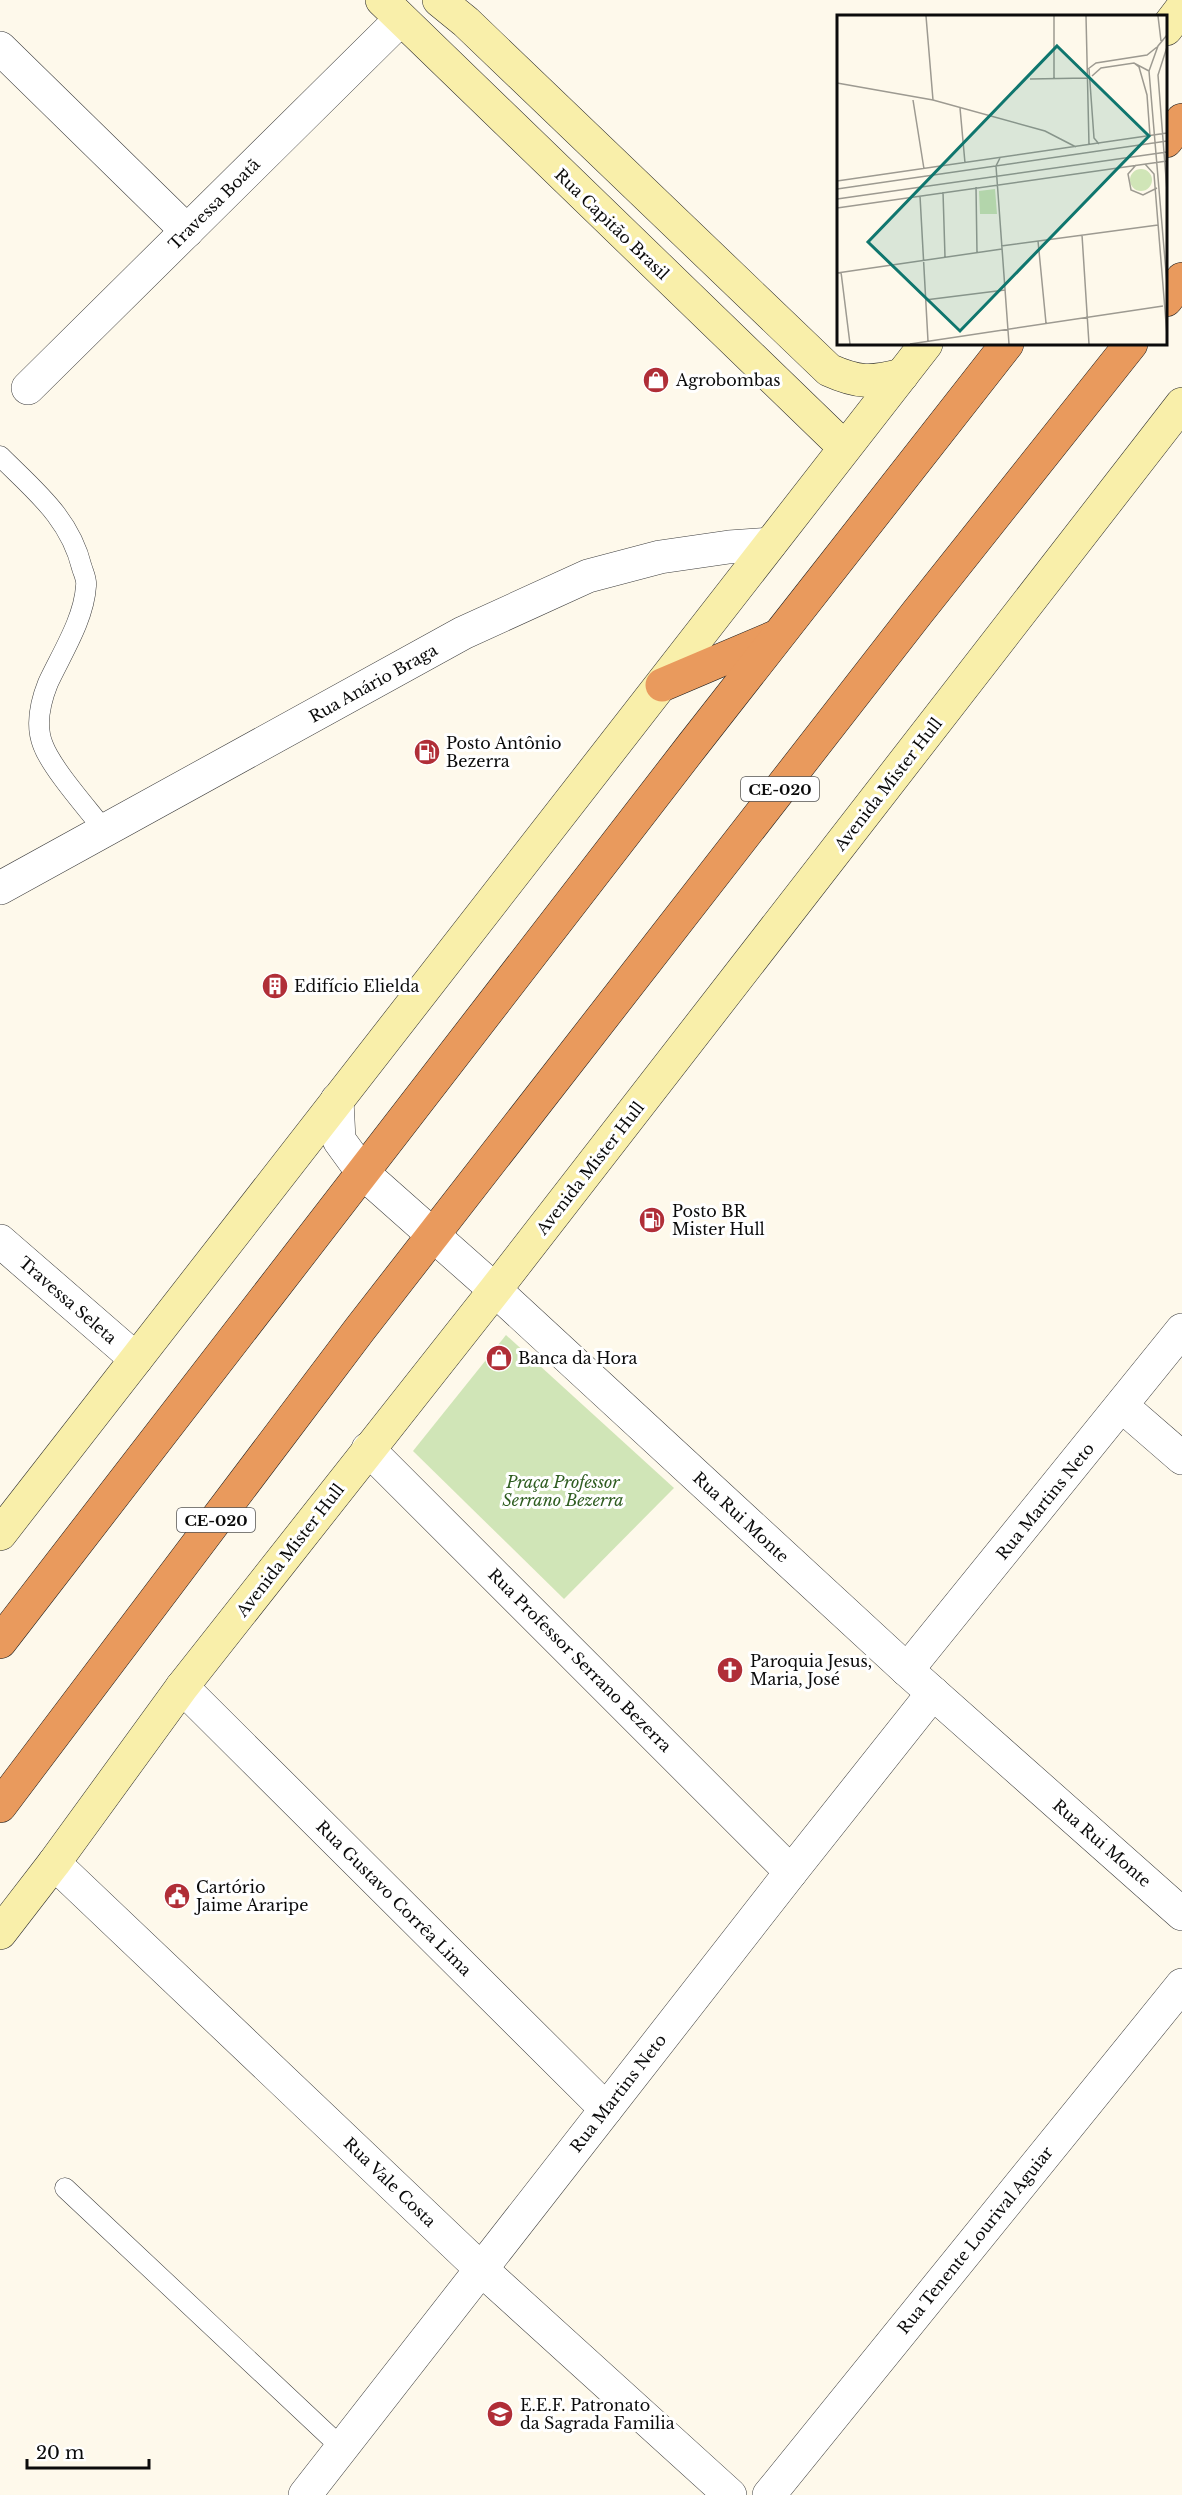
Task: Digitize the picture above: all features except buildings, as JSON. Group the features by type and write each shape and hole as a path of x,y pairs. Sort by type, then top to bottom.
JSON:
{"highway":[{"path":"1167,140 1182,120"},
{"path":"1167,299 1182,279"},
{"path":"0,1642 1006,345"},
{"name":"CE-020","path":"0,1806 432,1236 917,613 1130,345"},
{"path":"662,685 780,635"}],"main road":[{"path":"439,0 466,22 829,370 851,380 877,382 902,375"},
{"name":"Rua Capitão Brasil","path":"400,7 844,447"},
{"path":"1167,28 1182,8"},
{"path":"0,1534 925,345"},
{"name":"Avenida Mister Hull","path":"0,1933 182,1687 495,1290 1182,404"}],"street":[{"name":"Travessa Boatã","path":"28,388 188,231 400,7"},
{"path":"0,48 188,231"},
{"name":"Rua Anário Braga","path":"0,888 463,633 588,576 660,557 729,547 770,544"},
{"name":"Rua Rui Monte","path":"337,1100 339,1140 363,1173 495,1290 933,1694 1182,1914"},
{"name":"Travessa Seleta","path":"0,1241 136,1359"},
{"name":"Rua Martins Neto","path":"907,1670 1182,1330"},
{"path":"1122,1406 1182,1458"},
{"name":"Rua Professor Serrano Bezerra","path":"369,1449 791,1872"},
{"name":"Rua Gustavo Corrêa Lima","path":"182,1687 606,2109"},
{"name":"Rua Martins Neto","path":"305,2495 791,1872 933,1694"},
{"name":"Rua Vale Costa","path":"54,1863 481,2268 730,2495"},
{"name":"Rua Tenente Lourival Aguiar","path":"769,2495 1182,1984"}],"lane":[{"path":"0,456 36,491 68,528 80,557 87,584 81,612 44,695 38,721 43,745 47,752 104,830"},
{"path":"65,2188 342,2448"}],"green space":[{"name":"Praça Professor Serrano Bezerra","path":"506,1335 674,1488 564,1599 413,1451"}],"place":[{"name":"Agrobombas","path":"656,380"},
{"name":"Posto Antônio Bezerra","path":"427,752"},
{"name":"Edifício Elielda","path":"275,986"},
{"name":"Posto BR Mister Hull","path":"652,1220"},
{"name":"Banca da Hora","path":"499,1358"},
{"name":"Paroquia Jesus, Maria, José","path":"730,1670"},
{"name":"Cartório Jaime Araripe","path":"177,1896"},
{"name":"E.E.F. Patronato da Sagrada Familia","path":"500,2414"}]}
